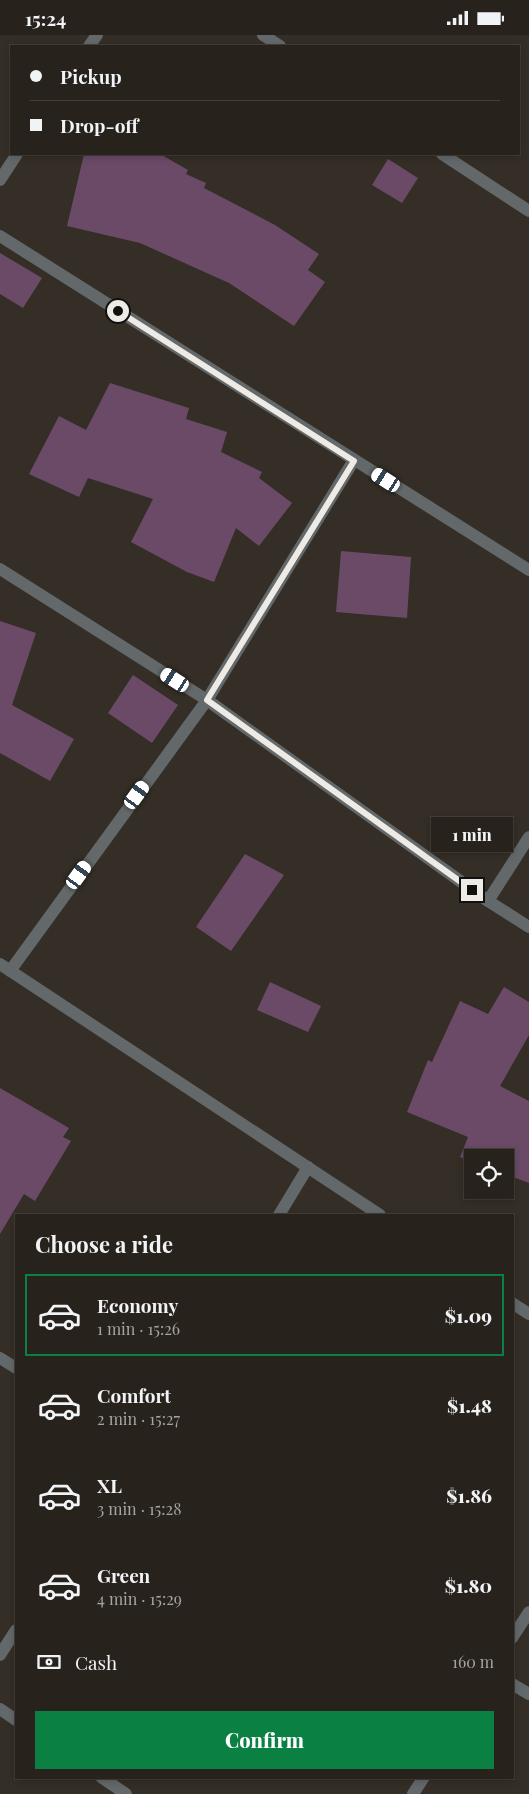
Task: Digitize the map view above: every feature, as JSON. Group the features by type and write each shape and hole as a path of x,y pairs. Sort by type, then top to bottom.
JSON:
{"street":[{"path":"263,35 278,45"},
{"path":"0,180 16,155"},
{"path":"444,155 529,211"},
{"path":"0,236 529,570"},
{"path":"354,461 207,700 5,968 378,1214"},
{"path":"0,569 207,700 488,901 529,927"},
{"path":"488,901 529,837"},
{"path":"280,1214 308,1167"},
{"path":"514,1304 529,1314"},
{"path":"0,1358 15,1368"},
{"path":"514,1635 529,1612"},
{"path":"0,1655 15,1632"},
{"path":"514,1685 529,1694"},
{"path":"0,1709 15,1719"},
{"path":"104,1779 126,1794"},
{"path":"413,1794 423,1779"}],"building":[{"path":"84,155 162,155 188,170 186,174 206,183 204,188 275,225 319,254 308,270 325,282 294,326 229,283 140,243 67,226"},
{"path":"388,159 418,178 402,203 372,185"},
{"path":"0,253 42,278 23,308 0,294"},
{"path":"110,383 189,408 186,419 227,432 221,452 262,472 259,478 292,503 259,546 236,528 214,582 187,572 131,542 153,499 88,478 79,497 29,474 59,416 86,430"},
{"path":"341,551 411,557 407,618 336,612"},
{"path":"0,621 36,633 12,705 74,739 50,781 0,753"},
{"path":"133,675 178,705 152,743 108,713"},
{"path":"245,854 284,875 231,951 196,927"},
{"path":"270,982 321,1006 308,1032 257,1010"},
{"path":"504,987 529,1002 529,1035 500,1086 529,1101 529,1183 514,1177 514,1149 464,1149 464,1159 460,1157 468,1137 407,1112 428,1060 432,1062 460,1001 488,1014"},
{"path":"0,1088 69,1128 63,1137 71,1141 35,1201 24,1194 0,1234"}],"route":[{"path":"118,311 354,461 207,700 472,890"}]}
